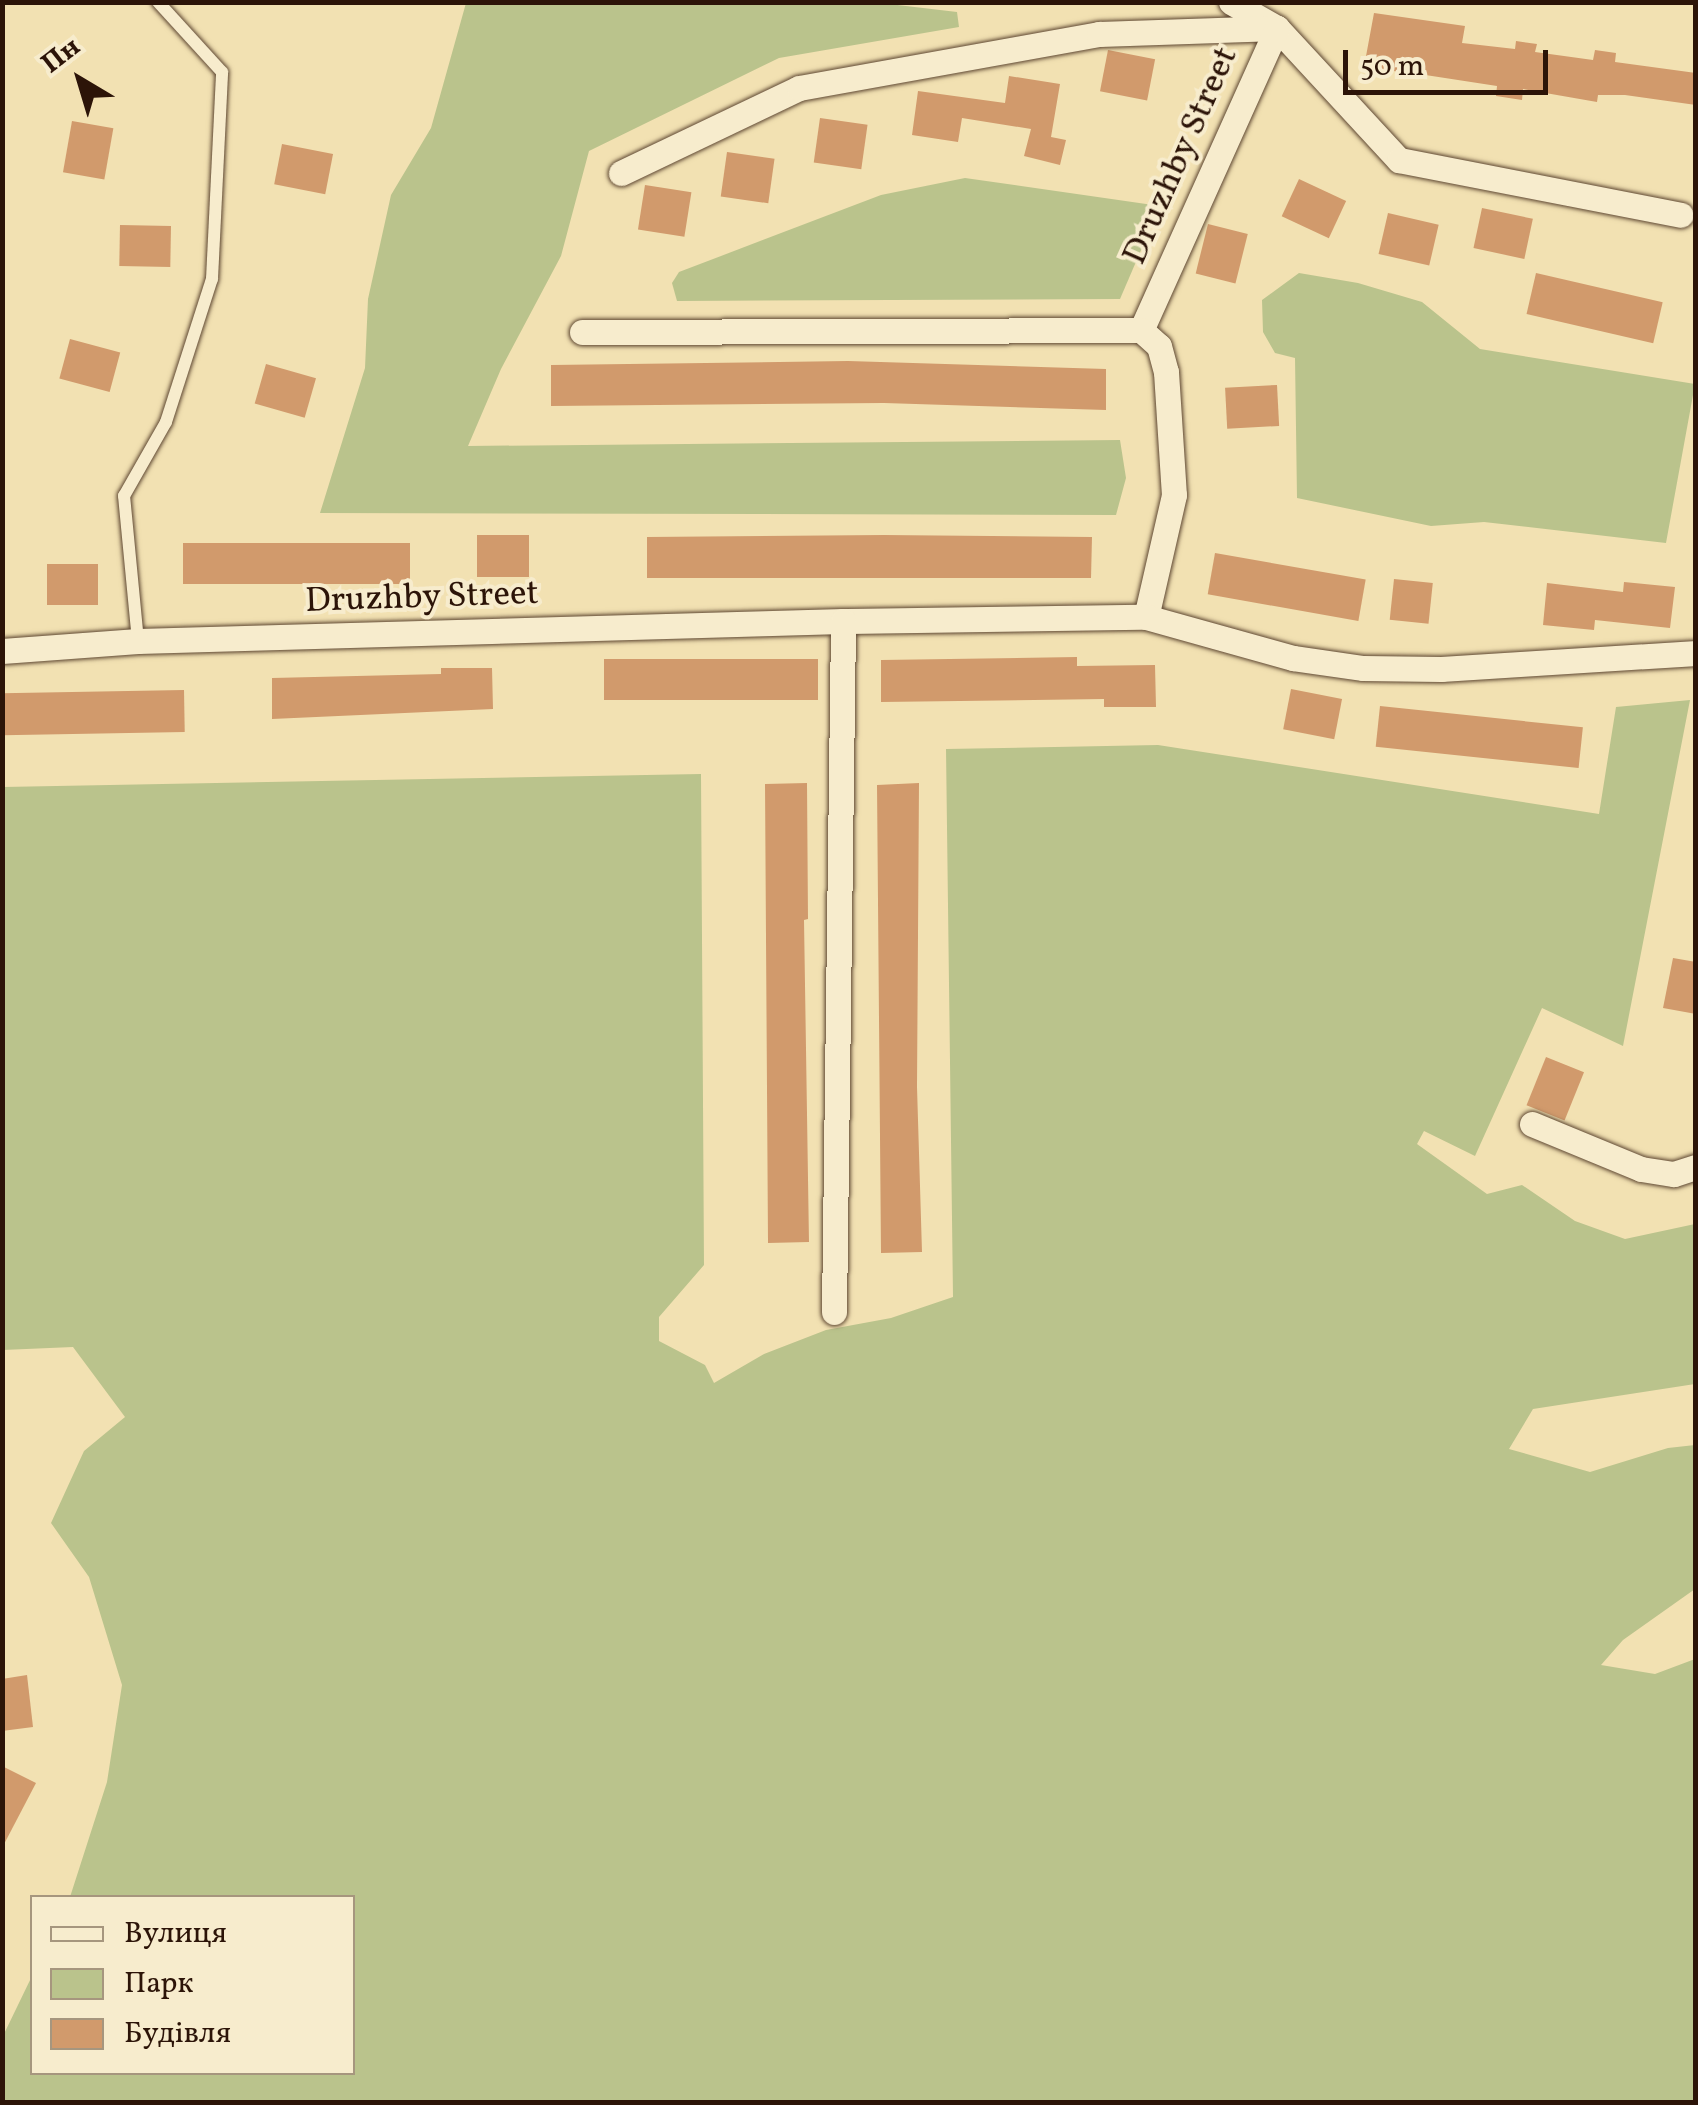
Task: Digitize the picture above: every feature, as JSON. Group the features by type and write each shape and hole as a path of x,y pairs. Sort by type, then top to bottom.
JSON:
{"street":[{"path":"1231,2 1277,28 1399,160 1681,215"},
{"name":"Druzhby Street","path":"621,173 800,88 1100,34 1277,28 1141,330"},
{"path":"582,332 1141,330 1159,346 1166,372 1174,495 1146,617"},
{"name":"Druzhby Street","path":"2,651 138,642 843,621 1146,617 1293,658 1363,668 1442,669 1696,653"},
{"path":"834,1312 843,621"},
{"path":"1532,1124 1641,1168 1674,1174 1696,1167"}],"lane":[{"path":"138,642 124,496 166,422 212,279 222,72 158,2"}],"green space":[{"path":"872,2 957,12 959,27 779,58 589,151 561,256 501,369 468,446 1120,440 1126,478 1116,515 320,513 365,368 368,299 391,195 431,128 466,3"},
{"path":"965,178 1160,206 1120,299 677,301 672,283 679,272 881,195"},
{"path":"1299,273 1358,283 1422,302 1480,349 1695,384 1666,543 1484,522 1431,526 1297,498 1295,358 1275,353 1263,332 1262,300"},
{"path":"1690,700 1623,1046 1542,1008 1475,1156 1424,1131 1417,1144 1487,1194 1522,1185 1575,1221 1625,1239 1695,1224 1695,1384 1533,1409 1509,1449 1590,1472 1668,1448 1695,1445 1695,1589 1623,1640 1601,1665 1655,1674 1695,1659 1695,2102 3,2102 3,2036 30,1980 30,2075 355,2075 355,1895 71,1895 107,1782 122,1685 89,1577 51,1523 84,1451 125,1417 73,1347 3,1350 3,787 701,774 704,1265 659,1317 659,1341 705,1365 714,1383 764,1354 826,1330 891,1318 953,1297 946,749 1158,745 1599,814 1616,707"}],"building":[{"path":"1374,13 1465,26 1462,43 1515,49 1516,41 1537,44 1535,52 1593,60 1595,50 1616,53 1615,62 1696,73 1696,105 1625,95 1598,95 1597,102 1523,89 1522,100 1496,96 1497,86 1419,74 1422,60 1415,58 1408,73 1364,67"},
{"path":"1108,50 1155,59 1147,100 1100,91"},
{"path":"1009,76 1060,84 1051,137 1066,140 1060,165 1024,156 1031,129 962,118 958,142 912,135 918,91 1005,103"},
{"path":"820,118 868,125 861,169 814,163"},
{"path":"72,121 113,128 104,180 63,172"},
{"path":"282,144 333,154 325,194 274,184"},
{"path":"727,152 775,159 768,203 721,197"},
{"path":"1299,179 1346,201 1329,238 1282,216"},
{"path":"645,185 691,192 684,237 638,229"},
{"path":"1482,208 1533,219 1524,259 1473,248"},
{"path":"1388,213 1439,225 1429,266 1379,254"},
{"path":"1208,224 1248,234 1235,283 1196,273"},
{"path":"120,225 171,226 170,267 119,266"},
{"path":"1536,273 1663,302 1653,343 1527,314"},
{"path":"70,339 120,352 110,392 59,379"},
{"path":"848,361 1106,369 1106,410 884,403 551,406 551,365"},
{"path":"266,364 316,378 305,418 255,403"},
{"path":"1277,385 1279,426 1227,429 1225,388"},
{"path":"477,535 529,535 529,577 477,577"},
{"path":"647,537 1092,537 1091,578 647,578"},
{"path":"183,543 410,543 410,584 183,584"},
{"path":"1215,553 1366,580 1358,621 1208,594"},
{"path":"47,564 98,564 98,605 47,605"},
{"path":"1394,579 1433,583 1429,624 1390,620"},
{"path":"1624,582 1675,587 1670,628 1595,620 1594,630 1543,625 1547,583 1623,592"},
{"path":"1077,657 1077,666 1155,665 1156,707 1104,707 1104,699 881,702 881,660"},
{"path":"604,659 818,659 818,700 604,700"},
{"path":"441,668 492,668 493,709 272,719 272,678 441,674"},
{"path":"1291,689 1342,699 1334,739 1283,729"},
{"path":"184,690 185,732 3,735 2,693"},
{"path":"1380,706 1583,727 1579,768 1376,747"},
{"path":"807,783 808,919 804,920 809,1242 768,1243 765,784"},
{"path":"919,783 917,1087 922,1252 881,1253 877,785"},
{"path":"1673,958 1696,962 1696,1014 1663,1008"},
{"path":"1546,1057 1584,1072 1565,1121 1527,1105"},
{"path":"27,1675 33,1727 2,1731 2,1679"},
{"path":"2,1766 36,1783 2,1848"}]}
